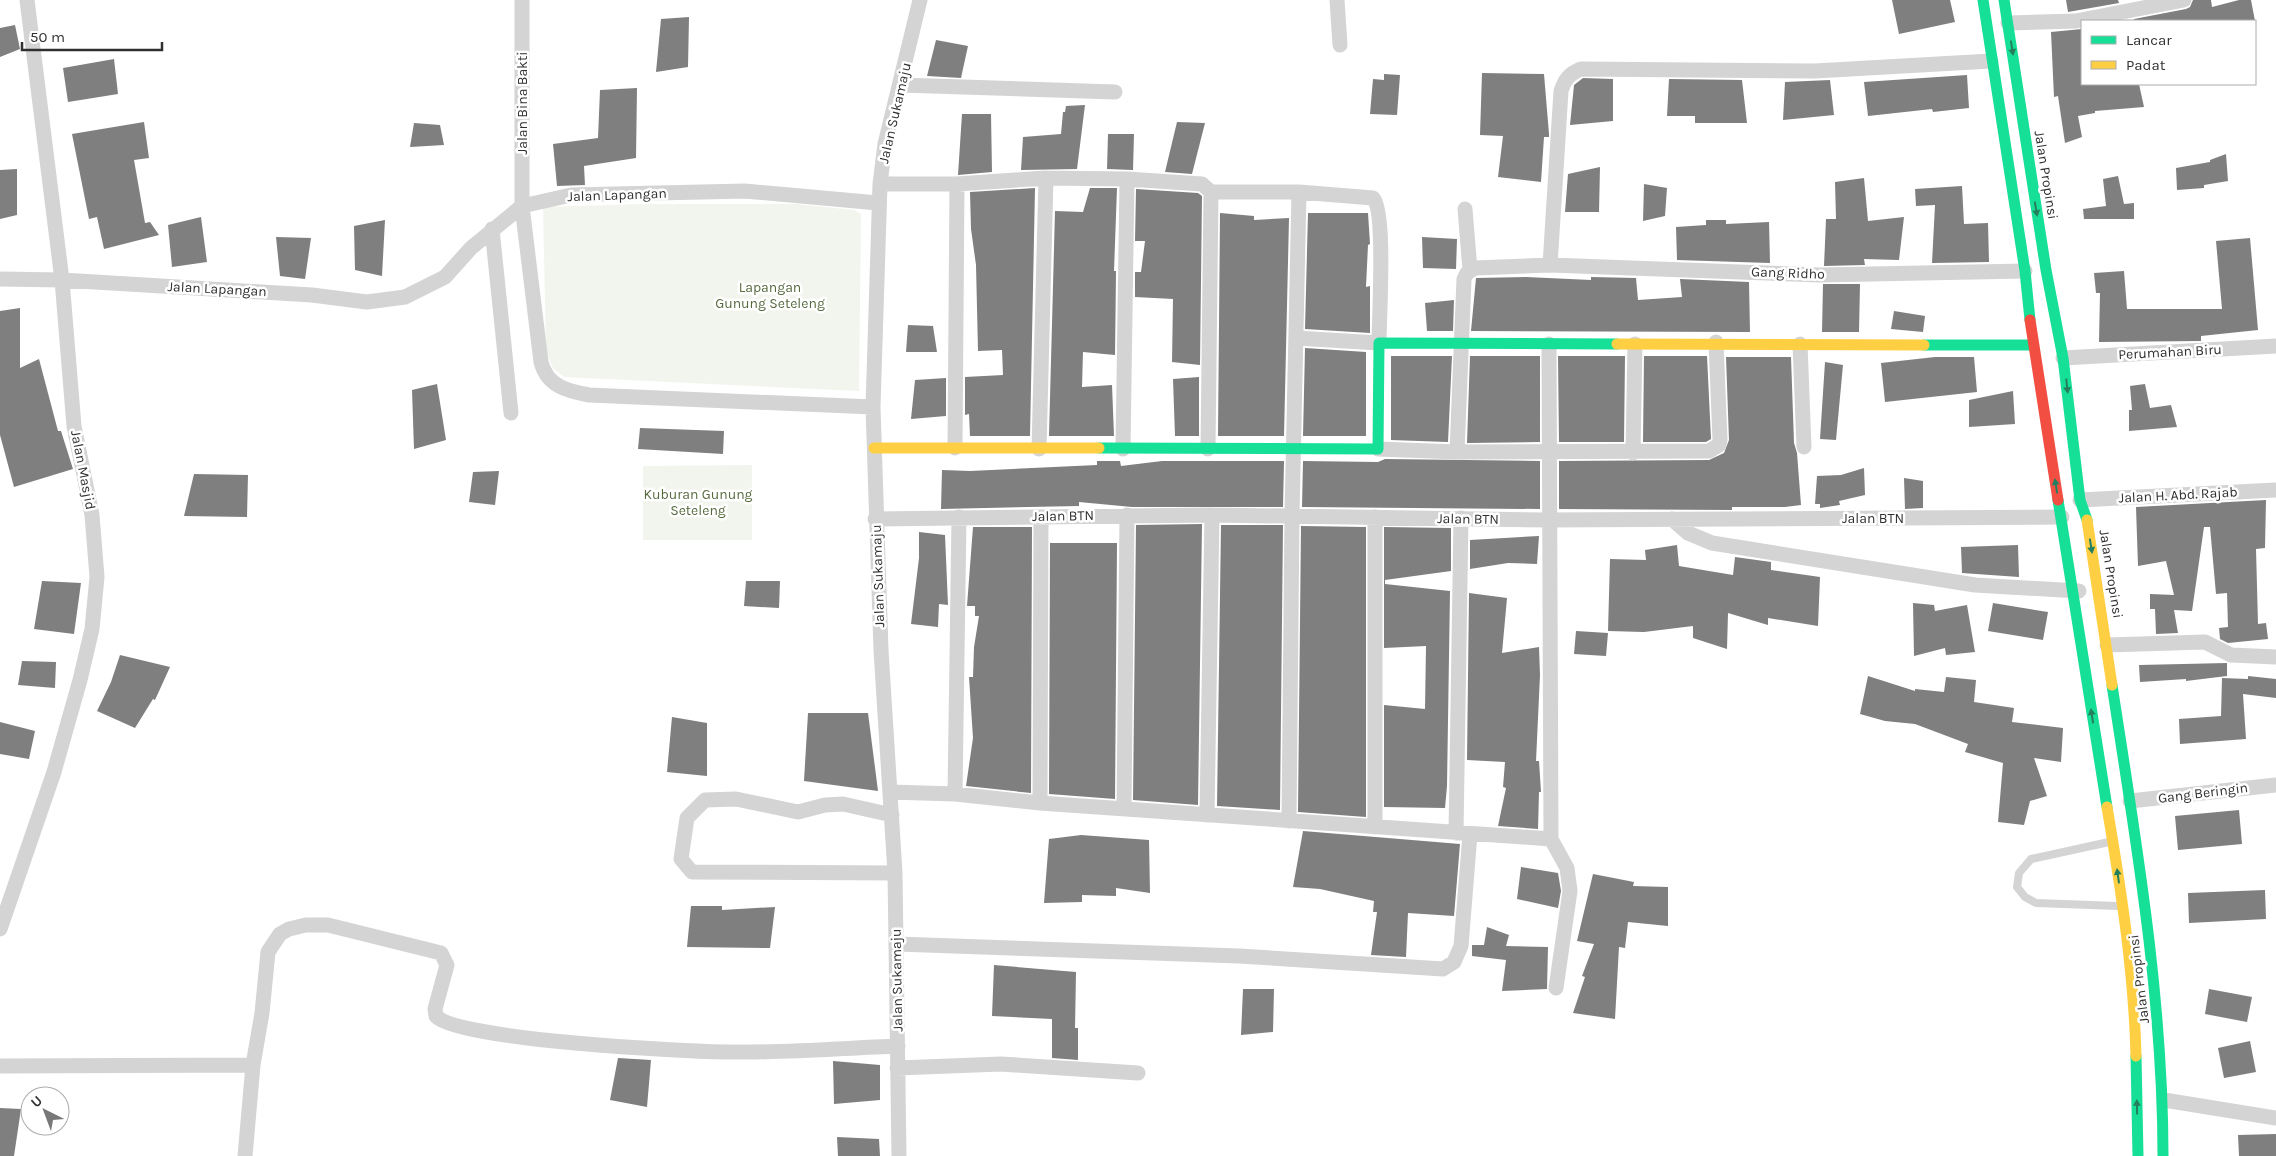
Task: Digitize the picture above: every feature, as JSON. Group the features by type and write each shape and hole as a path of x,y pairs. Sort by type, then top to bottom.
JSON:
{"main road":[{"path":"1983,0 2025,271 2033,345 2062,517 2071,591 2112,842 2133,905 2138,1156"},
{"name":"Jalan Propinsi","path":"2004,0 2046,270 2063,358 2080,500 2087,517 2130,802 2133,905 2159,1014 2164,1100 2164,1156"},
{"path":"874,448 1378,449 1379,343 1635,344 1716,342 2033,345"}],"street":[{"name":"Jalan Masjid","path":"0,929 54,772 92,629 97,577 92,515 74,426 62,280 27,0"},
{"name":"Jalan Bina Bakti","path":"522,0 522,206 541,362 544,372 559,386 589,395 873,408"},
{"name":"Jalan Sukamaju","path":"899,1156 895,873 881,650 875,519 873,408 880,184 885,144 920,0"},
{"path":"1337,0 1340,45"},
{"path":"2081,20 2184,0"},
{"path":"2008,23 2081,20"},
{"path":"1550,265 1561,91 1565,80 1572,73 1581,69 1815,71 1991,61"},
{"path":"900,85 1115,92"},
{"path":"880,184 957,184 1046,178 1127,179 1202,184 1211,192 1299,192 1373,198 1376,202 1380,233 1379,343 1296,338"},
{"path":"1039,449 1046,178"},
{"path":"1123,449 1127,179"},
{"path":"955,448 957,184"},
{"name":"Jalan Lapangan","path":"0,279 62,280 312,295 367,302 405,297 445,277 471,248 522,206 571,196 744,191 878,203"},
{"path":"1208,449 1211,192"},
{"path":"1289,821 1293,448 1299,192"},
{"path":"1457,452 1463,344 1464,279 1470,270 1466,209"},
{"path":"492,229 511,413"},
{"name":"Gang Ridho","path":"1470,270 1474,268 1550,265 1820,275 2025,271"},
{"path":"1378,449 1457,452 1709,452 1719,445 1716,342"},
{"path":"1549,344 1548,520 1551,839 1566,868 1570,891 1556,988"},
{"path":"1633,453 1635,344"},
{"path":"1800,344 1804,447"},
{"name":"Perumahan Biru","path":"2063,358 2276,346"},
{"name":"Jalan H. Abd. Rajab","path":"2080,500 2276,490"},
{"path":"1124,809 1127,515"},
{"name":"Jalan BTN","path":"875,519 1127,515 1292,515 1548,520 2062,517"},
{"path":"1207,815 1212,515"},
{"path":"955,794 959,517"},
{"path":"1040,517 1040,804"},
{"path":"1375,517 1375,827"},
{"path":"897,944 1239,956 1443,969 1454,962 1460,946 1463,833 1462,518"},
{"path":"1672,519 1688,533 1712,543 1975,585 2098,592"},
{"path":"2106,645 2205,642 2231,655 2248,654 2276,657"},
{"name":"Gang Beringin","path":"2130,802 2276,785"},
{"path":"890,792 955,794 1040,804 1551,839"},
{"path":"892,815 843,804 825,805 798,812 736,799 705,800 688,818 682,859 692,872 895,873"},
{"path":"245,1156 253,1065 262,1013 268,952 280,934 306,925 328,925 348,928 441,953 447,965 435,1009 436,1016 441,1021 465,1029 566,1042 682,1051 769,1052 898,1046"},
{"path":"897,1068 1001,1064 1138,1073"},
{"path":"0,1066 253,1065"},
{"path":"2164,1100 2276,1118"}],"lane":[{"path":"2112,842 2031,859 2019,873 2018,887 2025,897 2036,903 2133,905"}],"green space":[{"name":"Lapangan Gunung Seteleng","path":"643,204 797,204 854,210 861,214 859,391 564,377 553,368 546,352 543,207"},
{"name":"Kuburan Gunung Seteleng","path":"752,465 752,540 643,540 643,466"}],"building":[{"path":"1892,0 1950,0 1955,22 1899,34"},
{"path":"2066,0 2118,0 2119,3 2068,12"},
{"path":"2193,0 2211,0 2212,7 2239,0 2251,0 2255,20 2134,20 2190,7"},
{"path":"689,17 688,67 656,72 661,19"},
{"path":"15,25 20,49 0,57 0,28"},
{"path":"2081,29 2081,85 2139,85 2144,107 2095,111 2095,113 2078,116 2082,137 2065,143 2058,96 2054,97 2051,32"},
{"path":"936,40 968,46 961,78 927,76"},
{"path":"114,59 118,94 68,102 63,68"},
{"path":"1482,73 1544,74 1549,137 1544,137 1541,182 1498,177 1503,136 1480,135"},
{"path":"1384,74 1400,75 1397,115 1370,114 1373,79 1384,80"},
{"path":"1967,75 1969,108 1933,112 1932,109 1868,116 1864,82"},
{"path":"1583,78 1613,79 1613,121 1570,125 1574,85"},
{"path":"1669,79 1742,80 1747,123 1695,123 1695,116 1667,116"},
{"path":"1830,80 1834,115 1783,120 1785,82"},
{"path":"637,88 636,158 584,166 585,185 557,186 553,144 598,138 600,90"},
{"path":"1085,105 1077,169 1021,170 1023,137 1061,134 1063,112 1065,112 1066,106"},
{"path":"962,114 991,114 992,172 958,175"},
{"path":"144,122 149,158 134,160 145,223 150,222 159,235 104,249 97,217 89,219 72,134"},
{"path":"1177,122 1205,123 1192,174 1165,172"},
{"path":"414,123 440,125 444,145 410,147"},
{"path":"1108,134 1134,134 1133,170 1107,169"},
{"path":"2226,154 2228,181 2204,185 2204,188 2177,190 2176,168 2210,162 2210,160"},
{"path":"1600,167 1599,212 1565,212 1568,174"},
{"path":"17,169 17,215 0,219 0,170"},
{"path":"2118,176 2124,204 2134,203 2134,219 2084,219 2083,209 2106,206 2103,179"},
{"path":"1864,178 1868,221 1904,217 1899,260 1864,259 1865,265 1824,266 1826,219 1836,219 1835,182"},
{"path":"1644,184 1667,188 1665,216 1643,221"},
{"path":"1962,186 1964,224 1988,223 1989,262 1932,263 1935,205 1916,206 1915,189"},
{"path":"1035,188 1030,436 970,436 969,414 965,415 965,377 1003,375 1002,350 978,351 976,265 971,229 970,192"},
{"path":"1090,188 1117,188 1114,271 1116,271 1115,355 1083,352 1082,387 1112,385 1114,436 1049,436 1055,211 1083,212"},
{"path":"1136,189 1198,193 1202,196 1200,365 1172,362 1173,299 1135,297 1135,272 1141,272 1145,241 1135,241"},
{"path":"1220,213 1254,216 1254,220 1289,218 1284,436 1218,436"},
{"path":"1308,213 1368,213 1370,244 1368,245 1366,287 1370,286 1370,333 1305,329"},
{"path":"201,217 207,262 172,267 168,225"},
{"path":"385,220 382,276 355,270 354,226"},
{"path":"1706,220 1726,220 1726,224 1769,222 1770,263 1677,260 1676,227 1706,225"},
{"path":"276,237 311,238 305,279 280,276"},
{"path":"1422,237 1457,239 1456,269 1423,268"},
{"path":"2250,238 2258,330 2201,336 2201,341 2099,342 2100,293 2096,293 2094,273 2124,271 2127,309 2222,309 2216,241"},
{"path":"1526,277 1591,280 1591,277 1636,278 1638,300 1682,297 1680,279 1749,282 1750,332 1471,331 1476,278"},
{"path":"1823,284 1860,284 1859,332 1822,332"},
{"path":"1454,300 1453,331 1427,331 1425,303"},
{"path":"20,308 20,368 39,359 58,431 61,431 73,469 14,487 0,435 0,311"},
{"path":"1894,311 1925,316 1923,332 1891,329"},
{"path":"908,325 933,326 937,352 906,352"},
{"path":"1305,348 1366,352 1366,436 1303,436"},
{"path":"1391,356 1452,356 1448,442 1391,440"},
{"path":"1470,356 1540,356 1540,442 1467,443"},
{"path":"1558,356 1625,356 1624,442 1559,442"},
{"path":"1644,356 1707,356 1711,439 1706,442 1643,442"},
{"path":"1726,357 1791,357 1794,443 1797,453 1801,505 1785,507 1732,507 1732,510 1559,509 1559,461 1709,460 1724,453 1729,440"},
{"path":"1935,357 1974,357 1977,392 1885,402 1881,363"},
{"path":"1825,362 1843,365 1836,440 1820,439"},
{"path":"1199,377 1199,436 1175,436 1173,379"},
{"path":"946,378 946,416 911,419 915,380"},
{"path":"437,384 446,440 414,449 412,390"},
{"path":"2145,384 2150,408 2171,405 2177,427 2129,431 2129,410 2132,410 2130,386"},
{"path":"2013,391 2015,424 1969,427 1969,400"},
{"path":"640,428 724,431 723,454 638,449"},
{"path":"1385,459 1540,461 1540,509 1302,507 1303,461 1378,462"},
{"path":"1097,461 1120,461 1121,466 1162,461 1284,461 1283,507 1132,507 1079,502 1079,506 941,509 942,470 970,471 1097,465"},
{"path":"1864,468 1865,495 1839,501 1840,505 1820,508 1820,504 1815,504 1817,476 1841,475"},
{"path":"499,471 495,505 469,502 473,472"},
{"path":"194,474 248,475 247,517 184,516"},
{"path":"1904,478 1923,481 1923,508 1905,509"},
{"path":"2266,500 2265,548 2256,549 2258,624 2266,623 2268,639 2228,643 2220,639 2219,628 2228,627 2227,593 2216,594 2210,527 2204,527 2192,611 2174,610 2178,633 2156,634 2155,609 2150,609 2150,594 2174,595 2166,561 2138,566 2136,507"},
{"path":"1202,524 1198,805 1133,800 1136,525"},
{"path":"1221,525 1283,525 1280,810 1217,806"},
{"path":"1301,526 1366,527 1366,817 1298,812"},
{"path":"973,527 1032,527 1031,793 966,786 973,738 969,677 973,677 974,647 979,616 975,616 975,606 967,606"},
{"path":"1384,527 1451,528 1451,571 1385,580 1385,584 1450,591 1445,808 1384,807 1384,705 1425,709 1426,646 1384,648"},
{"path":"919,532 945,535 948,605 939,604 938,627 911,624 919,558"},
{"path":"1539,536 1537,564 1508,563 1470,569 1470,540"},
{"path":"1050,543 1117,543 1115,799 1049,794"},
{"path":"1677,545 1679,566 1733,575 1735,557 1771,562 1771,570 1820,577 1818,626 1768,618 1768,625 1728,613 1727,649 1693,638 1693,626 1644,632 1608,631 1610,559 1646,560 1645,550"},
{"path":"2018,545 2019,577 1962,573 1961,547"},
{"path":"42,581 81,583 74,634 34,629"},
{"path":"746,581 780,581 779,608 744,606"},
{"path":"1469,593 1507,598 1502,653 1539,647 1540,675 1536,761 1539,761 1541,792 1539,792 1538,829 1498,826 1506,788 1503,787 1505,762 1467,760"},
{"path":"1913,603 1934,605 1935,611 1967,605 1975,652 1946,655 1945,648 1914,656"},
{"path":"1993,603 2048,612 2043,640 1988,631"},
{"path":"1576,631 1608,633 1606,656 1574,654"},
{"path":"120,655 170,667 155,700 153,699 135,728 97,711 111,682"},
{"path":"22,661 56,662 55,688 18,685"},
{"path":"2227,663 2227,676 2186,681 2186,679 2140,682 2139,665"},
{"path":"1868,676 1915,691 1915,689 1944,692 1946,677 1976,680 1974,702 2014,708 2012,722 2063,728 2061,762 2034,758 2047,796 2030,801 2024,825 1998,822 2003,763 1965,752 1968,744 1915,724 1885,721 1860,714"},
{"path":"2248,676 2276,679 2276,698 2243,694 2246,739 2180,744 2179,719 2221,716 2222,678 2248,679"},
{"path":"808,713 868,713 878,791 804,781"},
{"path":"672,717 707,723 707,776 667,772"},
{"path":"0,722 35,731 29,759 0,754"},
{"path":"2239,810 2242,844 2178,850 2175,816"},
{"path":"1303,831 1460,844 1454,916 1408,913 1406,957 1371,955 1377,912 1373,912 1374,901 1320,889 1293,887"},
{"path":"1081,835 1149,840 1150,893 1116,888 1116,896 1082,895 1082,902 1044,903 1049,839"},
{"path":"1521,867 1558,873 1561,891 1558,908 1517,899"},
{"path":"1593,874 1634,882 1633,886 1668,887 1668,926 1628,922 1625,948 1619,947 1615,1019 1573,1013 1585,977 1582,976 1594,944 1577,941"},
{"path":"2265,890 2266,919 2189,923 2188,893"},
{"path":"691,906 722,906 722,910 775,907 770,948 687,947"},
{"path":"1487,927 1509,935 1506,946 1548,947 1547,989 1502,991 1506,960 1472,956 1472,945 1484,945"},
{"path":"994,965 1076,972 1075,1028 1078,1028 1078,1060 1052,1058 1052,1019 992,1016"},
{"path":"1243,989 1274,989 1273,1032 1241,1035"},
{"path":"2209,989 2252,997 2247,1022 2205,1014"},
{"path":"2250,1041 2256,1072 2224,1078 2218,1048"},
{"path":"618,1058 651,1060 647,1107 610,1100"},
{"path":"833,1061 880,1065 880,1100 834,1104"},
{"path":"0,1108 20,1109 14,1156 0,1156"},
{"path":"2276,1134 2276,1156 2239,1156 2238,1135"},
{"path":"837,1137 879,1139 880,1156 838,1156"}],"traffic: fast":[{"path":"1983,0 2025,271 2030,320"},
{"path":"2004,0 2046,270 2063,358 2080,500 2087,520"},
{"path":"1099,448 1378,449 1379,343 1617,344"},
{"path":"1924,345 2033,345"},
{"path":"2058,500 2107,807"},
{"path":"2112,685 2139,861 2153,978 2162,1097 2163,1156"},
{"path":"2136,1056 2138,1156"}],"traffic: slow":[{"path":"1617,344 1924,345"},
{"path":"874,448 1099,448"},
{"path":"2087,520 2112,685"},
{"path":"2107,807 2126,931 2133,994 2136,1056"}],"traffic: jam":[{"path":"2030,320 2058,500"}]}
